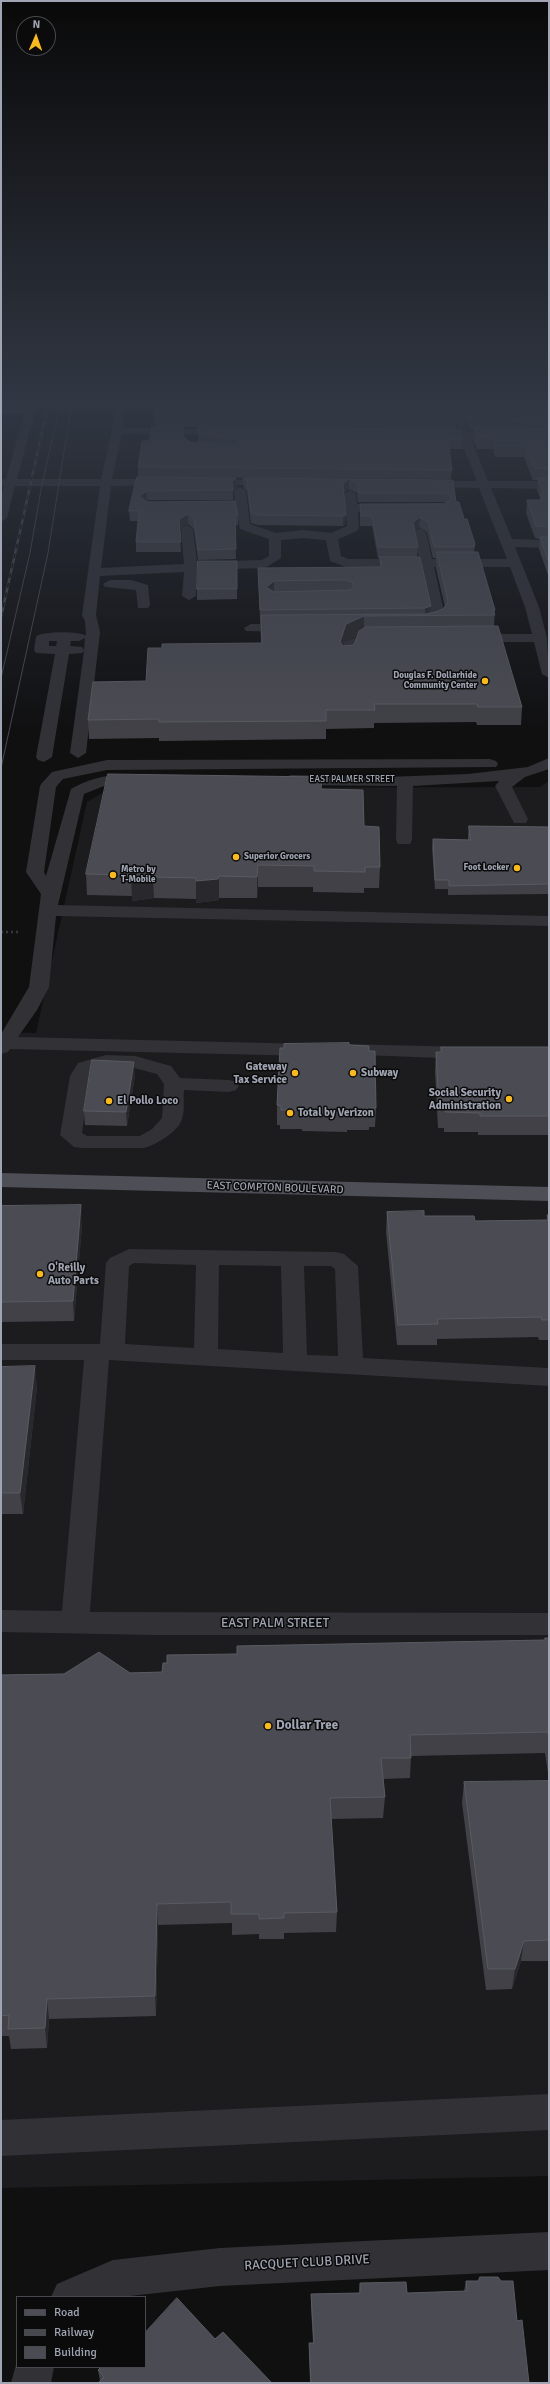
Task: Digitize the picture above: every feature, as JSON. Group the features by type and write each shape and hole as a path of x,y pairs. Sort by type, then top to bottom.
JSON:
{"main road":[{"name":"EAST COMPTON BOULEVARD","path":"1,1180 549,1194"}],"street":[{"path":"78,753 92,643 92,621 89,615 102,512"},
{"path":"243,512 244,526 275,537 304,534 332,537 353,528 351,512"},
{"path":"496,512 514,563 538,607 540,638 549,674"},
{"path":"187,529 191,566 189,596"},
{"path":"410,627 435,624 439,620 420,532"},
{"path":"94,572 184,568 191,566 265,564 275,558 275,537"},
{"path":"332,537 335,558 339,561 354,563 514,563"},
{"path":"507,543 549,544"},
{"path":"94,572 138,585 143,588 143,605"},
{"path":"356,627 387,627"},
{"path":"251,628 303,628"},
{"path":"417,639 432,638"},
{"path":"456,638 540,638"},
{"path":"348,660 349,646 353,642 364,639 394,639"},
{"path":"44,757 65,644 92,643"},
{"path":"48,902 35,872 48,786 58,775 107,765 548,763"},
{"name":"EAST PALMER STREET","path":"277,780 473,779 518,775 548,763"},
{"path":"518,775 504,786 520,819"},
{"path":"3,1046 27,1010 39,987 48,902 77,792 87,785 118,780 206,780"},
{"path":"404,840 405,780"},
{"path":"48,902 549,921"},
{"path":"3,1046 485,1054"},
{"path":"169,1077 172,1119 159,1133 144,1142 82,1142 71,1134 80,1076 85,1067 106,1061 135,1062 169,1077 229,1086"},
{"path":"75,1622 105,1352 118,1263 129,1256 336,1259 346,1266 351,1366"},
{"path":"206,1357 208,1257"},
{"path":"292,1259 295,1362"},
{"path":"1,1352 105,1352 549,1377"},
{"name":"EAST PALM STREET","path":"1,1621 549,1624"},
{"path":"1,2138 549,2112"},
{"name":"RACQUET CLUB DRIVE","path":"72,2296 113,2279 220,2267 549,2252"},
{"path":"31,2383 34,2368"}],"path":[{"path":"1,932 18,932"}],"shaded area":[{"path":"549,781 549,2176 1,2188 1,1032 36,1033 87,802 110,788 540,787"}],"building":[{"path":"139,512 237,512 238,515 235,515 236,549 198,550 194,519 188,514 179,519 181,542 136,542"},
{"path":"346,512 346,515 258,515 251,513"},
{"path":"361,512 462,512 464,519 467,519 475,544 474,547 434,547 428,522 420,517 413,522 418,547 378,547 372,516 361,516"},
{"path":"531,512 549,512 549,527 536,526"},
{"path":"540,537 549,537 549,562"},
{"path":"437,552 478,552 495,610 493,610 495,615 364,616 346,624 340,642 343,646 354,645 359,631 366,627 498,626 522,707 478,707 477,704 374,704 375,710 326,710 326,721 159,722 159,719 88,720 93,682 146,681 148,648 162,648 162,644 262,643 261,615 426,614 443,609 448,602"},
{"path":"380,557 420,557 431,606 425,608 260,610 258,568 381,567","holes":["345,580 352,582 354,587 350,590 274,592 266,587 274,581"]},
{"path":"198,561 237,561 237,589 197,589"},
{"name":"Superior Grocers","path":"108,774 322,777 321,789 363,790 364,826 379,827 380,867 365,867 365,872 314,871 314,866 258,865 257,877 219,876 218,879 196,881 196,878 153,877 131,879 132,875 86,874"},
{"path":"469,826 549,827 549,884 449,886 449,880 435,880 433,839 470,840"},
{"path":"349,1043 349,1045 369,1046 369,1051 375,1051 376,1108 370,1108 370,1111 348,1111 348,1113 281,1110 281,1106 277,1105 280,1048 284,1048 284,1044"},
{"path":"441,1047 549,1047 549,1116 480,1116 480,1113 445,1112 445,1109 439,1108 436,1052 441,1052"},
{"name":"El Pollo Loco","path":"92,1060 134,1062 126,1112 84,1111"},
{"name":"O'Reilly Auto Parts","path":"81,1205 73,1301 1,1302 1,1206"},
{"path":"424,1211 424,1216 474,1216 475,1221 548,1220 547,1215 549,1215 549,1320 542,1320 541,1317 437,1319 438,1324 398,1325 387,1212"},
{"path":"35,1366 20,1493 1,1493 1,1367"},
{"path":"545,1638 549,1638 549,1740 548,1732 410,1735 411,1758 381,1758 385,1797 330,1798 337,1912 284,1913 284,1918 259,1919 259,1914 231,1914 231,1902 157,1904 155,1996 47,1999 45,2028 8,2029 9,2015 1,2016 1,1675 64,1674 99,1652 130,1673 162,1672 163,1663 167,1663 167,1655 237,1654 237,1646 545,1640"},
{"path":"549,1781 549,1940 524,1941 515,1969 488,1969 464,1782"},
{"path":"480,2277 498,2277 501,2281 513,2281 517,2321 522,2320 529,2383 311,2383 309,2343 314,2343 311,2294 360,2293 360,2283 406,2282 407,2293 467,2291 466,2281 478,2281"},
{"path":"177,2298 215,2339 223,2332 272,2383 98,2383 104,2377 98,2370 100,2368 146,2368 146,2332"}],"tram line":[{"path":"1,678 30,553 37,512"},
{"path":"1,768 48,553 54,512"}],"railway":[{"path":"1,617 24,512"}],"place":[{"name":"Douglas F. Dollarhide Community Center","path":"485,681"},
{"name":"Superior Grocers","path":"236,857"},
{"name":"Foot Locker","path":"517,868"},
{"name":"Metro by T-Mobile","path":"113,875"},
{"name":"Gateway Tax Service","path":"295,1073"},
{"name":"Subway","path":"353,1073"},
{"name":"Social Security Administration","path":"509,1099"},
{"name":"El Pollo Loco","path":"109,1101"},
{"name":"Total by Verizon","path":"290,1113"},
{"name":"O'Reilly Auto Parts","path":"40,1274"},
{"name":"Dollar Tree","path":"268,1726"}]}
